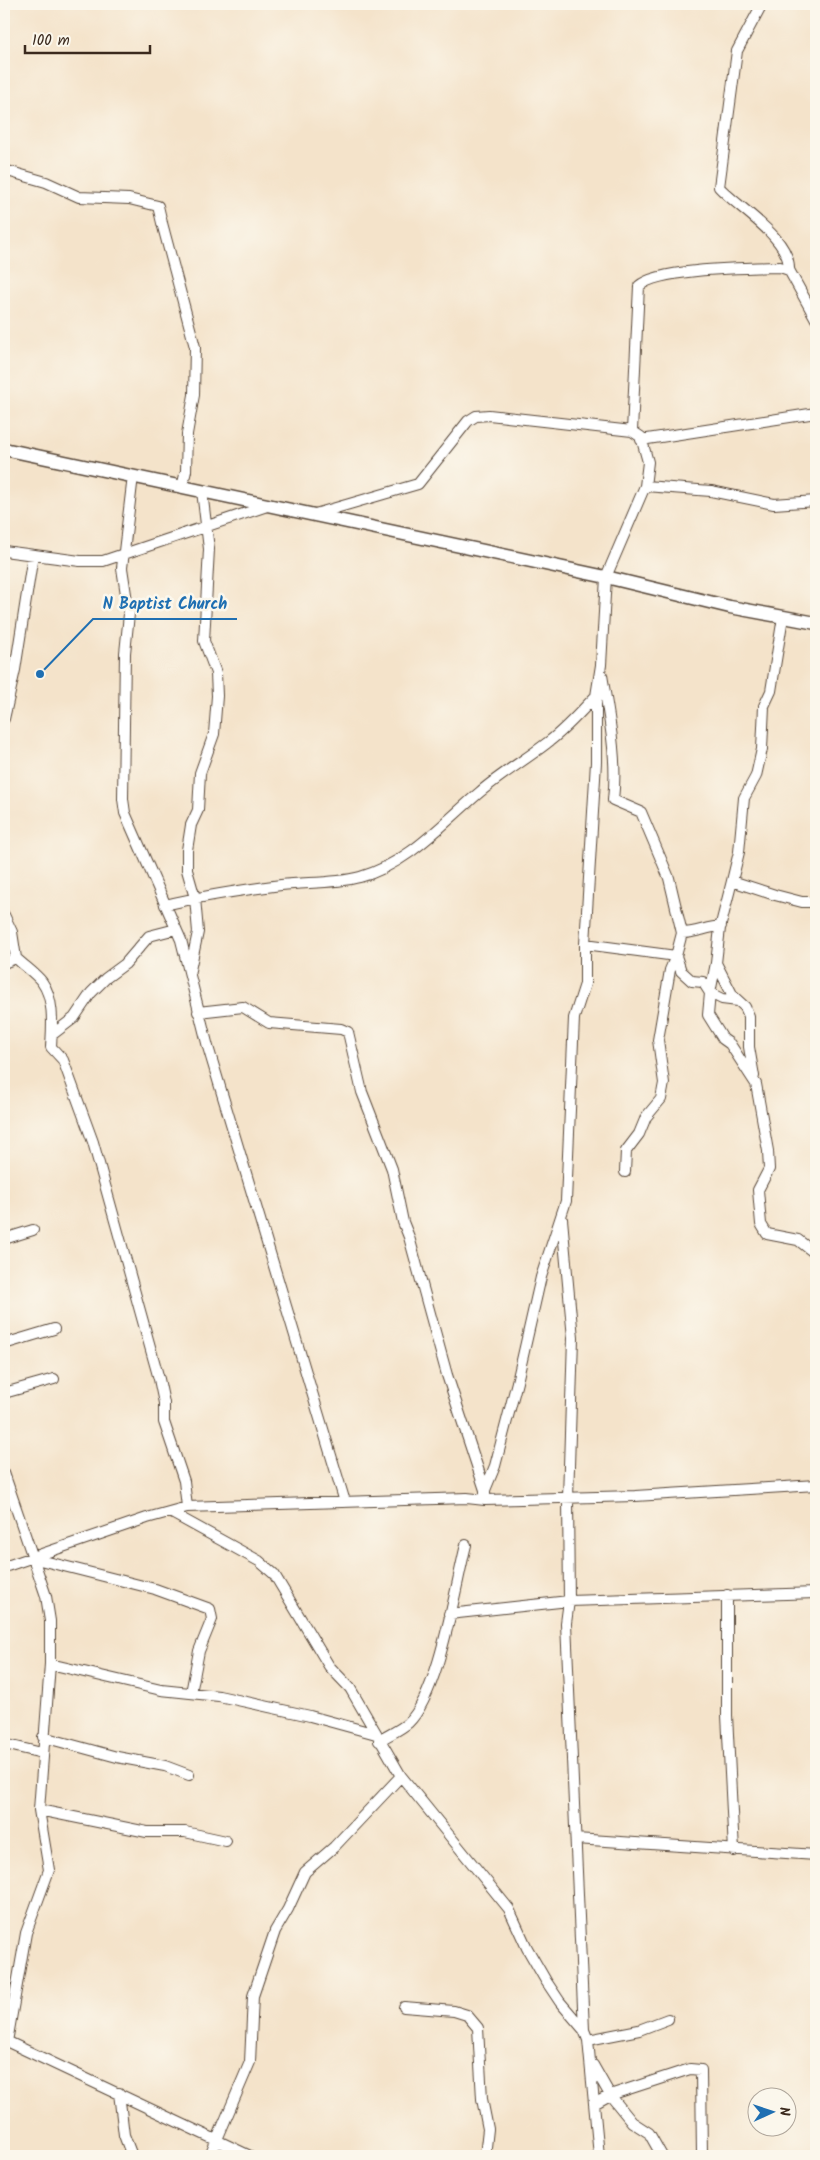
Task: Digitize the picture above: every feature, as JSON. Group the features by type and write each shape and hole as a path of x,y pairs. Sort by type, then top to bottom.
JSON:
{"street":[{"path":"762,4 737,51 719,187 730,200 775,237 789,262 788,270 816,319"},
{"path":"4,170 46,182 79,197 129,198 158,206 161,209 162,223 195,346 194,395 187,434 186,471 182,486"},
{"path":"632,431 639,286 644,281 670,274 780,267 788,270"},
{"path":"641,440 816,413"},
{"path":"314,515 418,484 468,421 476,416 488,415 632,431 640,436 648,462 645,486 606,577 601,665 596,696 593,834 585,944 585,984 574,1018 566,1201 541,1276 511,1406 485,1495"},
{"path":"4,449 606,577 730,607 816,623"},
{"path":"133,476 122,556 123,579 129,614 125,653 123,799 125,813 176,929 198,1012 345,1502"},
{"path":"645,486 711,491 774,504 816,502"},
{"path":"189,973 198,932 195,898 188,870 187,850 191,825 198,810 200,773 214,734 217,696 216,673 204,641 209,549 202,491"},
{"path":"4,551 80,562 104,561 206,525 270,505"},
{"path":"4,719 15,670 33,555"},
{"path":"756,1084 708,1015 721,926 739,852 744,798 756,776 762,749 764,706 771,691 783,617"},
{"path":"601,665 614,756 616,780 613,800 641,812 669,878 682,933 670,970 660,1025 659,1058 664,1083 661,1099 646,1117 638,1134 626,1151 625,1172"},
{"path":"165,905 195,898 279,886 326,883 362,876 384,866 418,846 494,780 548,742 596,696"},
{"path":"732,881 802,902 815,902 816,898"},
{"path":"4,915 12,932 16,958 35,974 46,990 53,1034 51,1047 63,1060 100,1166 164,1402 164,1422 184,1481 188,1507"},
{"path":"682,933 691,933 707,926 721,926"},
{"path":"53,1034 74,1018 91,993 106,978 125,964 149,936 176,929"},
{"path":"585,944 676,956"},
{"path":"676,956 681,971 692,981 703,982 710,993 722,999 738,1001"},
{"path":"4,964 16,958"},
{"path":"716,963 749,1016 748,1046 769,1169 758,1190 761,1224 767,1234 798,1240 816,1254"},
{"path":"198,1012 243,1007 268,1022 341,1029 348,1032 362,1092 392,1169 403,1222 485,1495"},
{"path":"562,1217 573,1338 568,1498 569,1601 566,1623 586,2035 591,2062 599,2156"},
{"path":"4,1239 33,1230"},
{"path":"4,1344 54,1330"},
{"path":"4,1394 54,1380"},
{"path":"4,1473 31,1557 46,1596 50,1621 50,1664 39,1810 49,1870 26,1933 6,2041 250,2156"},
{"path":"4,1567 147,1518 188,1507 467,1498 485,1495 568,1498 816,1485"},
{"path":"170,1512 268,1567 294,1606 329,1666 350,1688 401,1776 509,1909 527,1948 546,1981 586,2035"},
{"path":"50,1664 154,1689 219,1696 310,1716 377,1737 408,1723 430,1687 444,1641 466,1545"},
{"path":"31,1557 155,1590 210,1609 212,1619 199,1651 190,1693"},
{"path":"450,1614 569,1601 816,1593"},
{"path":"727,1595 728,1725 734,1851"},
{"path":"43,1737 117,1757 165,1766 189,1775"},
{"path":"4,1744 42,1753"},
{"path":"210,2156 219,2140 250,2062 253,1996 275,1931 288,1909 305,1872 334,1847 401,1776"},
{"path":"39,1810 138,1830 185,1832 226,1841"},
{"path":"576,1839 816,1855"},
{"path":"404,2007 454,2011 467,2015 478,2028 482,2099 488,2129 485,2156"},
{"path":"586,2035 639,2030 668,2018"},
{"path":"591,2062 610,2096 632,2122 649,2133 662,2156"},
{"path":"594,2104 610,2096 690,2069 701,2070 702,2156"},
{"path":"119,2093 124,2135 132,2156"}],"place":[{"name":"N Baptist Church","path":"40,674"}]}
